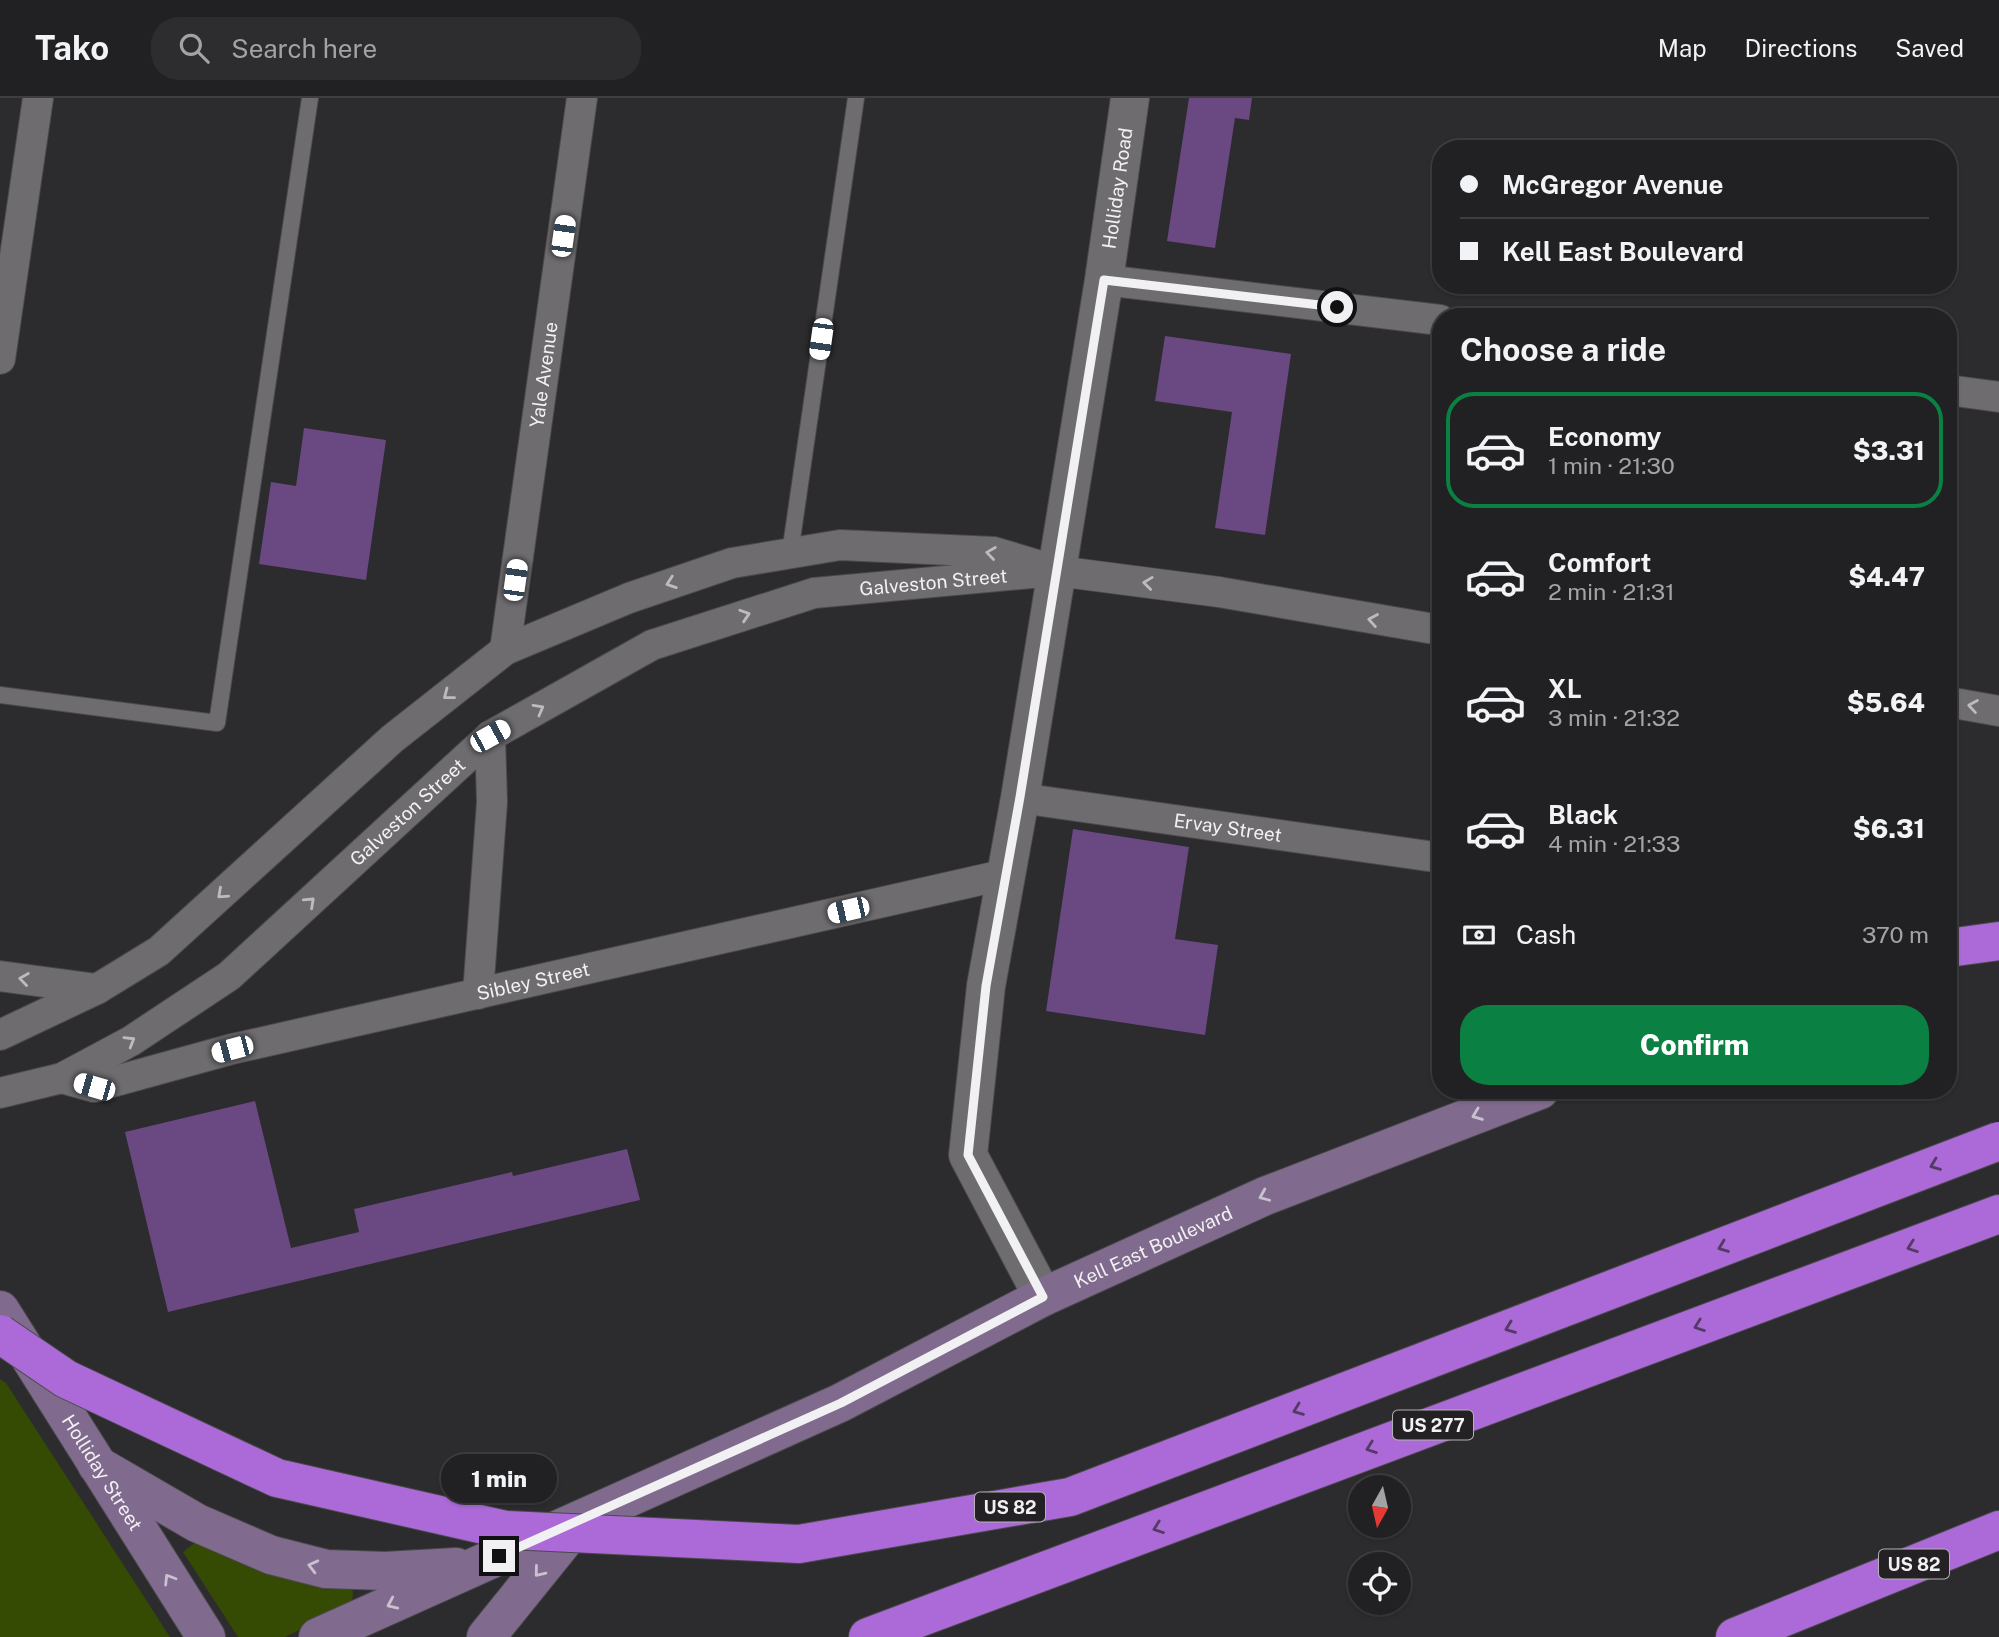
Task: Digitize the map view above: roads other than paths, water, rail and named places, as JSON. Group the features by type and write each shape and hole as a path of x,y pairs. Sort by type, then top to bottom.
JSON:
{"highway":[{"path":"1957,946 1999,941"},
{"name":"US 82","path":"0,1334 66,1378 277,1479 506,1530 799,1544 1070,1497 1999,1141"},
{"name":"US 277","path":"868,1637 1999,1214"},
{"name":"US 82","path":"1735,1637 1999,1531"},
{"path":"1760,1637 1830,1598"}],"main road":[{"path":"1957,936 1999,923"},
{"name":"Kell East Boulevard","path":"318,1637 841,1403 1043,1297 1265,1196 1517,1099"},
{"name":"Holliday Street","path":"0,1310 206,1637"},
{"path":"97,1465 197,1523 271,1555 326,1569 385,1571 479,1565"},
{"path":"486,1637 581,1519"}],"street":[{"path":"0,359 38,98"},
{"name":"Yale Avenue","path":"505,650 582,98"},
{"name":"Holliday Road","path":"1043,1297 968,1155 986,986 1057,571 1130,98"},
{"path":"1104,280 1432,319"},
{"path":"1957,391 1999,397"},
{"name":"Galveston Street","path":"0,1035 97,989 159,951 392,739 505,650 629,598 732,563 840,545 994,552 1057,571 1219,592 1432,629"},
{"name":"Galveston Street","path":"0,1093 62,1077 131,1041 229,976 490,736 652,645 814,593 1057,571"},
{"path":"1957,703 1999,710"},
{"path":"478,994 492,802 490,736"},
{"name":"Ervay Street","path":"1020,797 1432,857"},
{"name":"Sibley Street","path":"62,1077 94,1087 232,1049 1007,874"},
{"path":"0,976 97,989"}],"lane":[{"path":"0,695 217,723 310,98"},
{"path":"790,554 856,98"}]}
